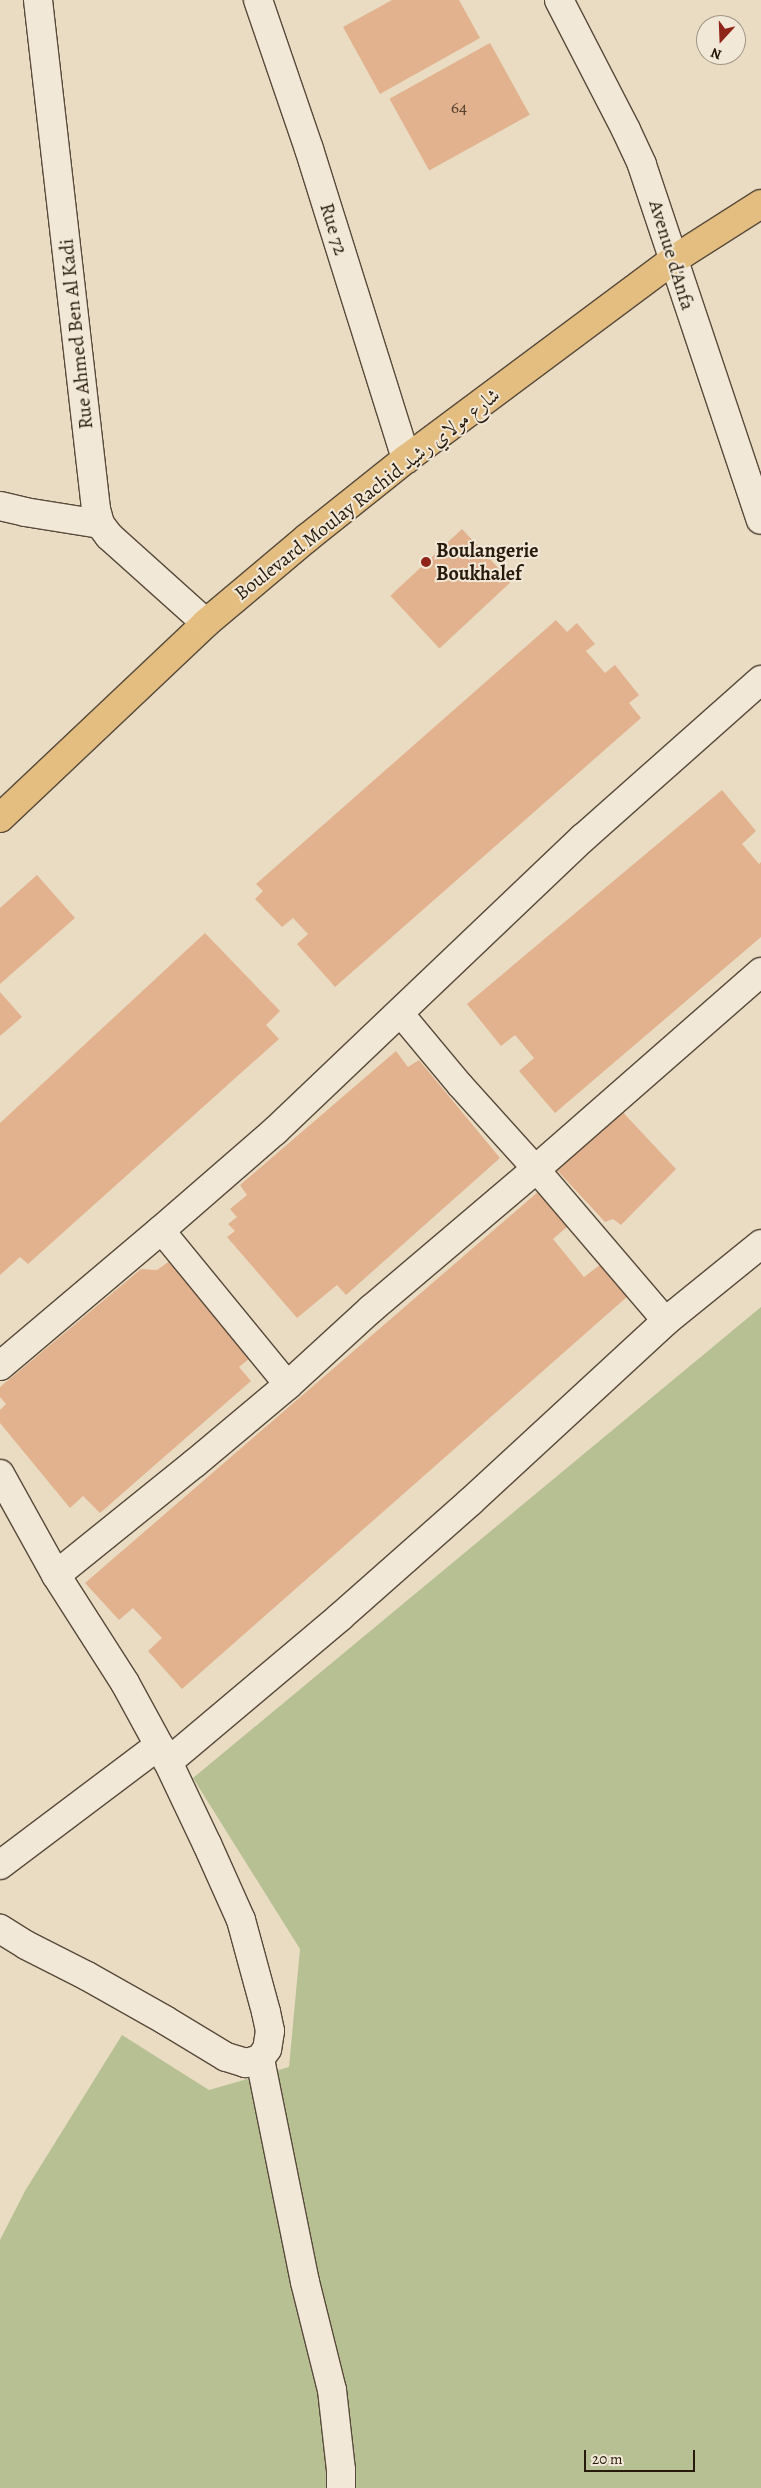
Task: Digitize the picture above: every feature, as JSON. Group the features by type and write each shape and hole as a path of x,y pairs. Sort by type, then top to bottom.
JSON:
{"main road":[{"name":"Boulevard Moulay Rachid شارع مولاي رشيد","path":"0,818 206,623 406,458 673,260 761,204"}],"street":[{"name":"Rue Ahmed Ben Al Kadi","path":"38,0 93,489 100,524 120,547 206,623"},
{"name":"Rue 72","path":"258,0 309,150 406,458"},
{"name":"Avenue d'Anfa","path":"559,0 638,156 654,197 673,260 761,520"},
{"path":"0,506 100,524"},
{"path":"0,1366 161,1230 274,1131 583,838 761,680"},
{"path":"56,1574 195,1464 288,1385 371,1309 536,1169 761,972"},
{"path":"400,1013 460,1085 536,1169 666,1321"},
{"path":"161,1230 288,1385"},
{"path":"0,1865 163,1754 340,1617 470,1502 666,1321 761,1244"},
{"path":"0,1474 56,1574 124,1683 163,1754 240,1920 270,2031 267,2049 260,2059 246,2063 226,2057 148,2010 26,1945 0,1929"},
{"path":"260,2059 305,2282 332,2390 341,2470 340,2488"}],"green space":[{"path":"761,1307 761,2488 0,2488 0,2240 25,2191 122,2035 209,2090 289,2067 300,1949 193,1778"}],"building":[{"path":"392,0 459,0 480,38 380,94 343,27"},
{"path":"490,43 530,115 429,170 389,99"},
{"path":"462,529 511,582 439,648 390,596"},
{"path":"556,620 567,632 577,623 595,644 586,651 605,673 615,665 639,695 629,703 641,718 335,987 297,944 308,934 293,918 282,927 255,899 263,891 256,884"},
{"path":"722,790 756,831 742,844 759,864 761,862 761,937 555,1113 519,1071 534,1058 515,1035 501,1046 467,1004"},
{"path":"37,875 75,918 0,984 0,908"},
{"path":"205,933 280,1011 266,1025 279,1039 28,1264 20,1257 0,1275 0,1123"},
{"path":"0,992 22,1017 0,1036"},
{"path":"396,1051 408,1067 419,1060 500,1158 346,1295 337,1285 297,1318 227,1237 235,1231 228,1224 237,1217 230,1209 247,1195 240,1185"},
{"path":"617,1106 676,1169 621,1225 613,1219 605,1222 556,1169"},
{"path":"539,1191 568,1226 553,1239 584,1277 601,1264 628,1296 182,1689 148,1651 162,1638 133,1608 119,1620 85,1583"},
{"path":"174,1258 255,1354 239,1367 251,1381 100,1513 83,1496 70,1508 0,1423 0,1410 6,1404 0,1397 0,1387 141,1269 157,1270"}],"place":[{"name":"Boulangerie Boukhalef","path":"426,562"}]}
